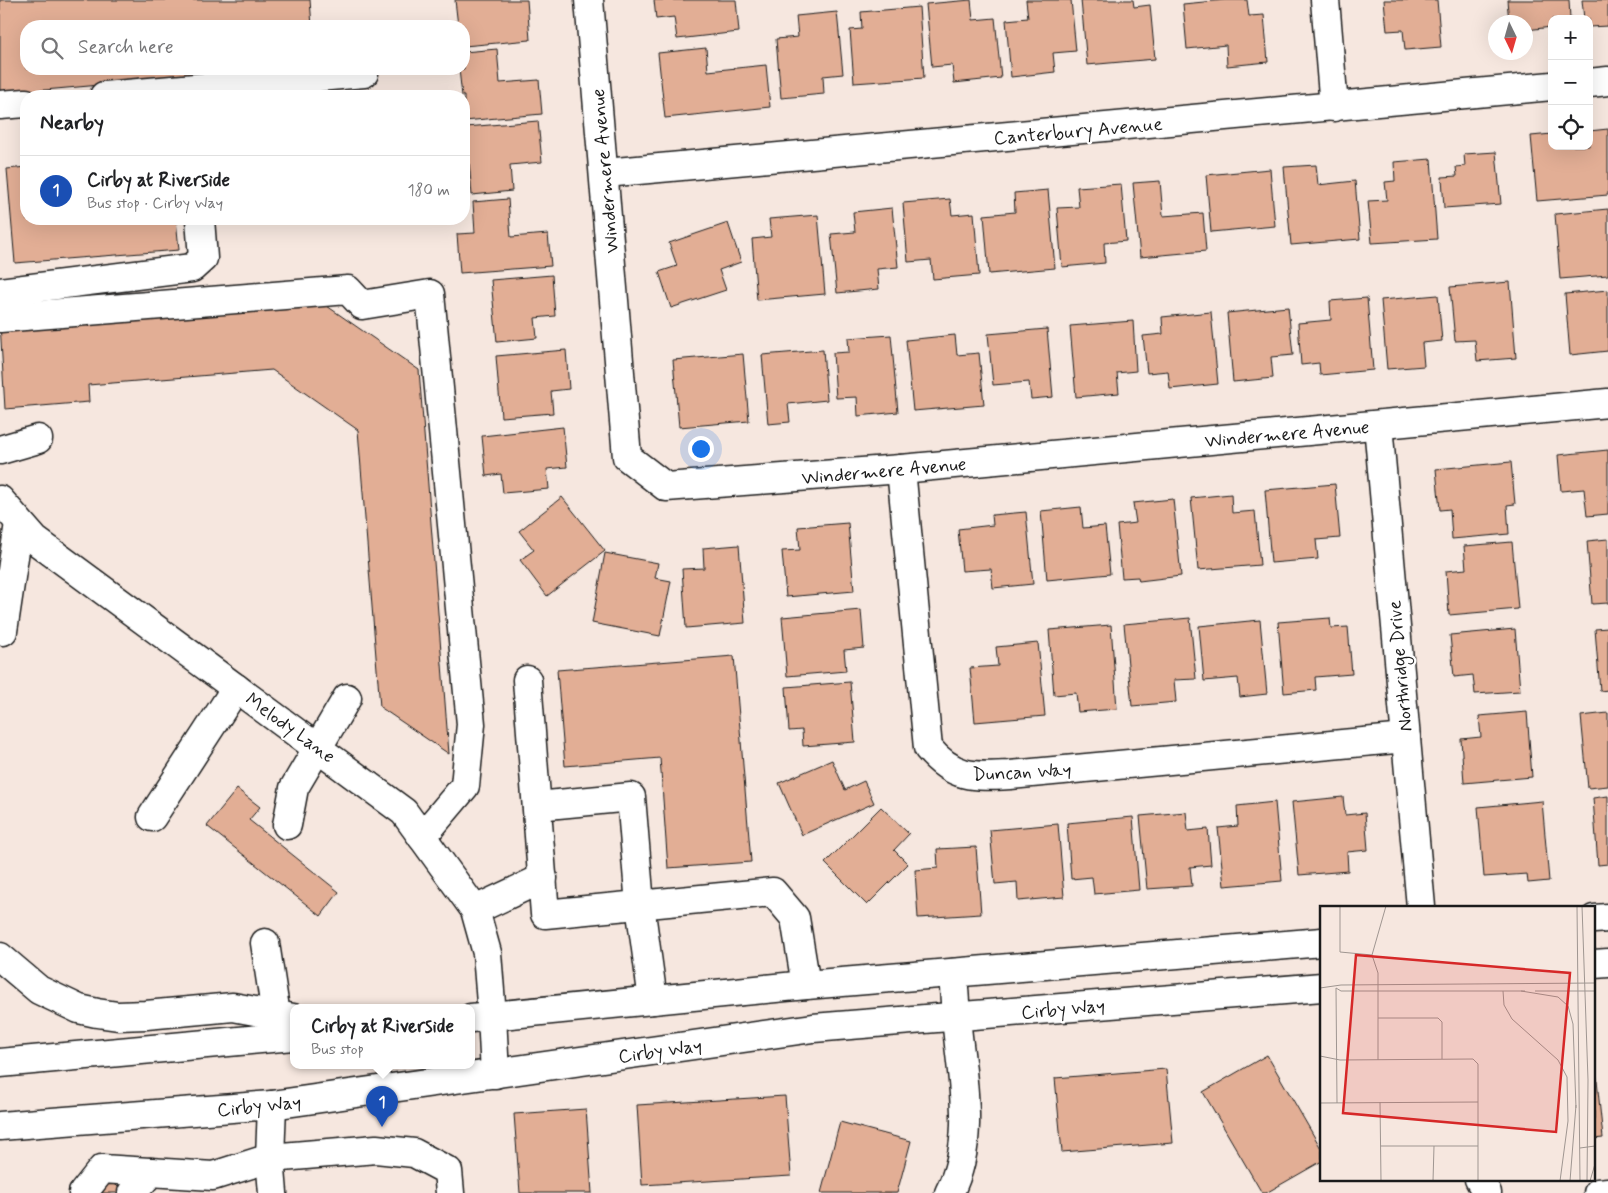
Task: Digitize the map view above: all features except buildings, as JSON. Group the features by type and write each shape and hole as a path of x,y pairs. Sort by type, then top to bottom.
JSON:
{"main road":[{"name":"Windermere Avenue","path":"589,0 605,173 627,457 666,487 901,469 1608,403"},
{"path":"1324,0 1334,107"},
{"path":"175,90 352,75"},
{"path":"1593,83 1608,81"},
{"name":"Canterbury Avenue","path":"605,173 1548,86"},
{"path":"0,105 20,103"},
{"path":"0,292 192,268 204,258 201,225"},
{"path":"0,318 348,290 362,305 430,294 471,724 466,786 422,837"},
{"name":"Northridge Drive","path":"1378,425 1421,906"},
{"path":"0,450 38,439"},
{"name":"Duncan Way","path":"901,469 928,748 940,762 960,774 984,776 1010,775 1406,738"},
{"name":"Melody Lane","path":"0,500 35,540 236,688 320,747 404,812 474,910 486,953 481,1017 495,1074"},
{"path":"3,631 19,523"},
{"path":"527,680 545,914 773,892 795,918 806,985"},
{"path":"152,817 236,688"},
{"path":"287,825 294,788 320,747 347,698"},
{"path":"537,806 631,797 640,905 652,1000"},
{"path":"474,910 542,878"},
{"path":"481,1017 806,985 1320,942"},
{"path":"0,957 39,990 59,1001 88,1011 127,1016 233,1007 284,1016 266,943"},
{"path":"949,1193 958,1176 966,1135 953,973"},
{"name":"Cirby Way","path":"0,1126 272,1105 813,1028 1320,987"},
{"path":"0,1063 290,1036"},
{"path":"272,1105 270,1158 273,1193"},
{"path":"83,1193 102,1169 213,1176 270,1158 376,1149 414,1153 448,1171 450,1193"},
{"path":"132,1193 151,1172"},
{"path":"1480,1180 1487,1193"},
{"path":"1598,1193 1608,1192"},
{"path":"428,1193 442,1193"}],"place":[{"name":"Cirby at Riverside","path":"382,1127"}]}
